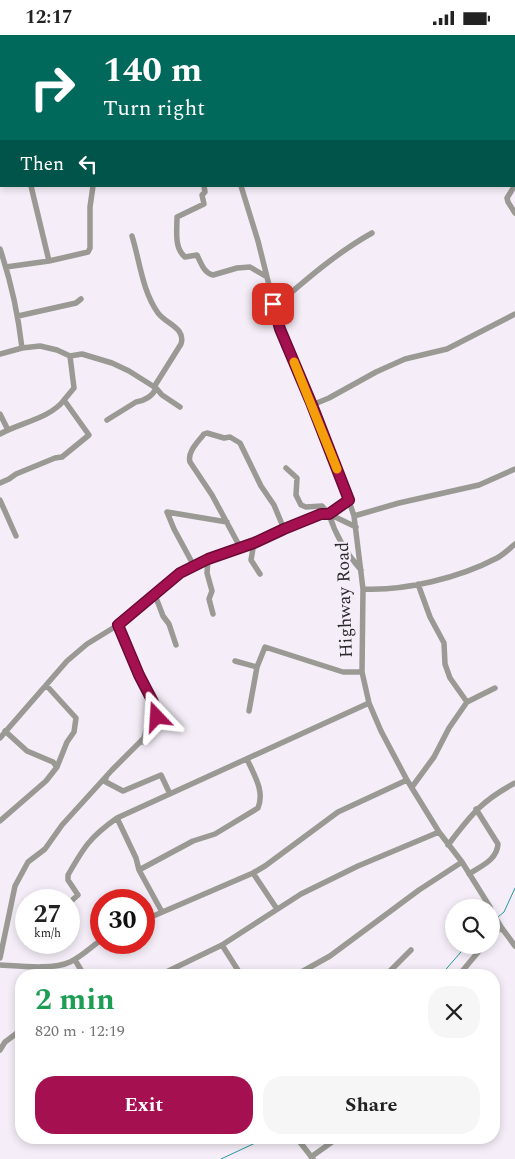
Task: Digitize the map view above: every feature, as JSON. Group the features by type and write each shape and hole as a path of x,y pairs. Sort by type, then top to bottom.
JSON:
{"street":[{"path":"31,187 49,261"},
{"path":"6,267 85,254 90,249 90,207 93,187"},
{"path":"204,187 205,191 202,195 204,204 177,217 178,247 181,253 185,257 197,255 206,272 210,275 237,268 250,267 267,277"},
{"name":"Highway Road","path":"241,187 258,241 280,329 312,405 354,517 363,589 362,672 370,703 381,731 407,781 439,832 462,862 484,899"},
{"path":"514,187 507,198 515,213"},
{"path":"273,304 278,303 354,243 372,233"},
{"path":"107,420 149,397 181,345 183,337 181,333 163,319 151,300 142,277 132,235"},
{"path":"0,249 18,316 22,348"},
{"path":"18,316 76,303 81,299"},
{"path":"312,405 405,359 447,349 515,314"},
{"path":"0,354 22,348 40,347 57,350 70,356 82,354 112,363 155,388 180,407"},
{"path":"0,434 45,415 61,404 74,389 70,356"},
{"path":"0,483 16,474 62,457 90,435 64,400"},
{"path":"0,414 8,430"},
{"path":"240,547 212,495 190,462 189,457 207,433 224,438 230,437 240,443 261,486 274,505 284,529"},
{"path":"286,468 297,478 296,495 301,505 306,507 322,507 329,514 356,527"},
{"path":"354,517 399,503 479,485 515,469"},
{"path":"0,500 16,536"},
{"path":"0,737 67,661 87,644 118,625 180,573 208,559 254,543 321,514 329,514 349,500"},
{"path":"194,566 167,512 227,522"},
{"path":"329,514 332,526 352,561 361,571"},
{"path":"254,543 251,560 260,574"},
{"path":"363,589 402,587 470,570 499,557 515,544"},
{"path":"208,559 207,573 212,591 209,599 213,614"},
{"path":"418,583 430,617 444,643 445,664 450,679 467,703"},
{"path":"154,595 169,625 176,645"},
{"path":"118,625 156,709 157,717 146,730 143,742 104,781 123,791 161,775 170,794"},
{"path":"249,711 257,667 264,649 267,647 343,671 362,672"},
{"path":"235,661 257,667"},
{"path":"0,821 46,781 57,767 67,742 74,732 76,718 46,685"},
{"path":"412,787 434,757 449,728 467,703 495,688"},
{"path":"74,889 68,880 68,875 87,843 94,835 117,819 370,703"},
{"path":"5,731 27,751 53,762 57,767"},
{"path":"0,958 15,886 28,862 45,849 62,825 144,738"},
{"path":"139,869 193,841 215,834 258,808 261,801 260,788 247,759"},
{"path":"155,916 253,873 338,811 407,781"},
{"path":"448,845 476,809 492,796 515,783"},
{"path":"469,874 494,856 498,844 476,809"},
{"path":"117,819 136,858 139,869 162,912"},
{"path":"172,969 222,945 301,894 358,866 439,832"},
{"path":"307,969 330,956 419,890 462,862"},
{"path":"253,873 277,909"},
{"name":"Highway Road","path":"500,927 515,946"},
{"path":"222,945 237,969"},
{"path":"0,965 28,967 62,965 75,960 90,948"},
{"path":"392,969 411,949"},
{"path":"464,969 476,954"},
{"path":"75,960 80,969"},
{"path":"0,1051 4,1042 15,1034"},
{"path":"301,1144 312,1158 330,1144"}],"waterway":[{"path":"500,915 504,912 515,888"},
{"path":"446,969 459,954"},
{"path":"221,1159 253,1144"}],"slow traffic":[{"path":"294,362 337,469"}],"route":[{"path":"157,717 156,709 118,625 180,573 208,559 254,543 321,514 329,514 349,500 280,329 273,304"}]}
